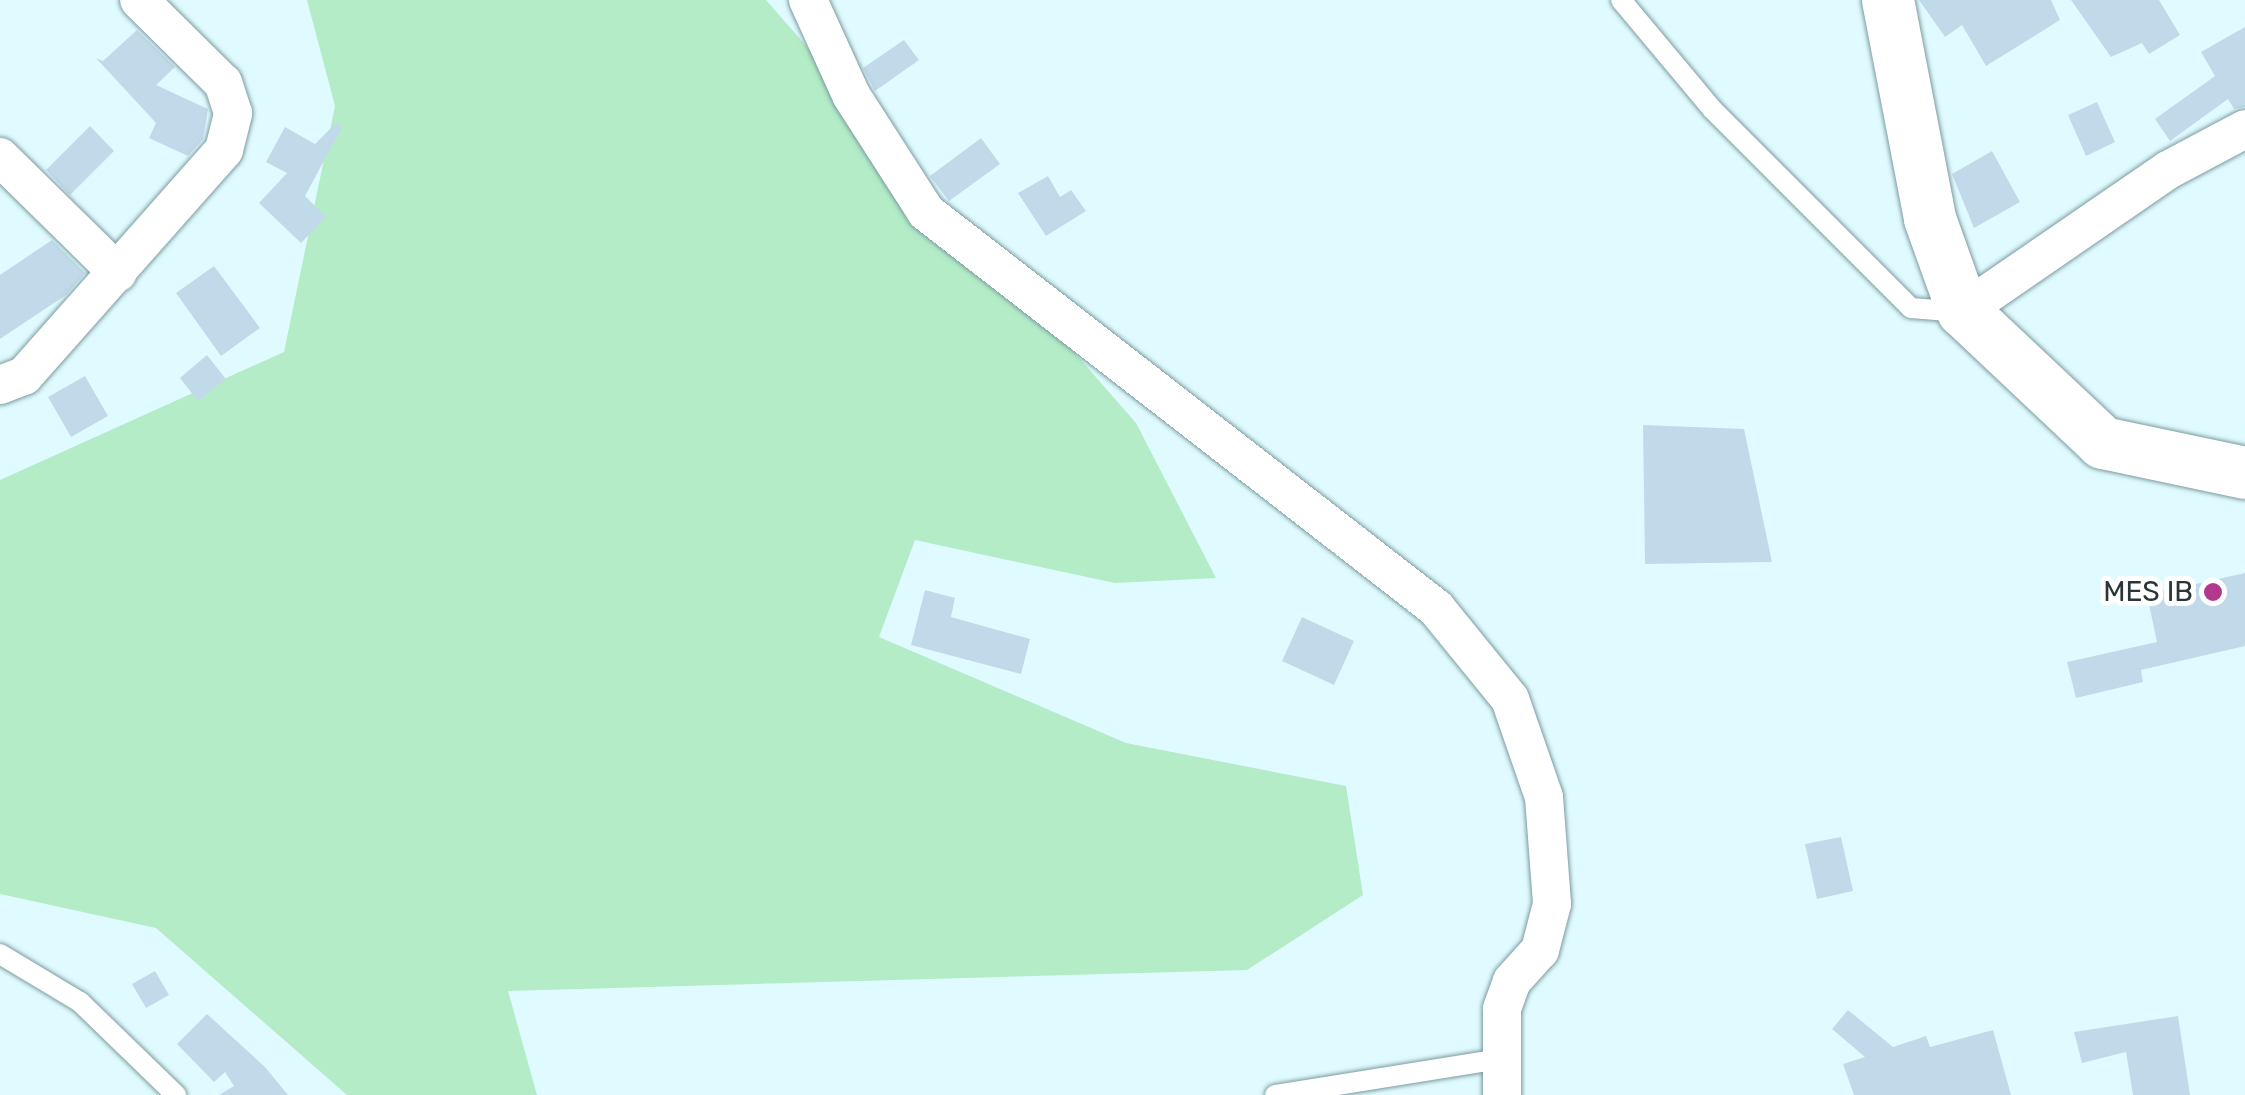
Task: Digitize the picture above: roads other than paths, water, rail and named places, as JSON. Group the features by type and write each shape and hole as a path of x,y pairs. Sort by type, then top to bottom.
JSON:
{"main road":[{"path":"1892,24 1930,219 1963,312 2104,444 2245,474"}],"street":[{"path":"0,385 24,376 224,150 233,114 223,83 202,55 139,0"},
{"path":"808,0 851,95 926,212 1006,268 1436,608 1510,699 1544,798 1552,904 1540,950 1512,982 1502,1009 1501,1077"},
{"path":"1963,312 2168,170 2245,129"},
{"path":"0,158 118,273"}],"lane":[{"path":"1621,0 1712,109 1911,308 1963,312"},
{"path":"0,954 80,1002 176,1095"},
{"path":"1276,1095 1501,1077"}],"place":[{"name":"MES IB","path":"2213,592"}]}
